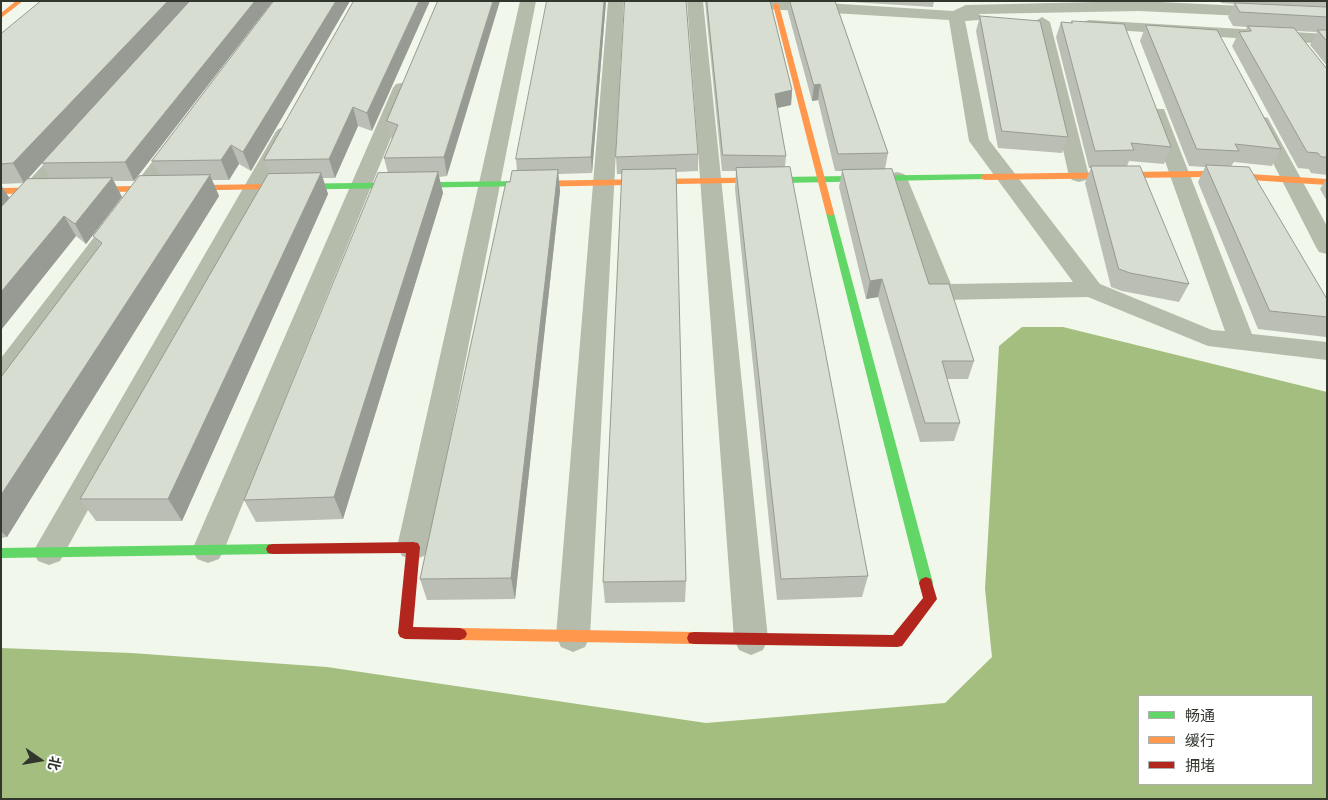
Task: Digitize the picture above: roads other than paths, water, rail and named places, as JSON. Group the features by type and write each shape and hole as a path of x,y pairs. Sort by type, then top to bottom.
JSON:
{"street":[{"path":"1,16 20,1"},
{"path":"528,1 413,547 405,633 896,641 930,599 776,5"},
{"path":"572,636 616,1"},
{"path":"695,1 751,639"},
{"path":"716,1 1042,22 1129,36 1214,32 1327,40"},
{"path":"956,16 966,10 1139,6 1327,15"},
{"path":"956,16 978,142 1091,289"},
{"path":"1042,22 1079,176"},
{"path":"1214,32 1223,50"},
{"path":"1294,38 1305,52"},
{"path":"208,550 409,72"},
{"path":"1149,91 1242,342"},
{"path":"1250,102 1327,247"},
{"path":"49,552 297,111"},
{"path":"1,377 190,126"},
{"path":"1,224 84,132"},
{"path":"1,191 1180,174 1327,182"},
{"path":"897,178 942,292 1091,289 1208,338 1327,352"},
{"path":"1,553 413,547"}]}
